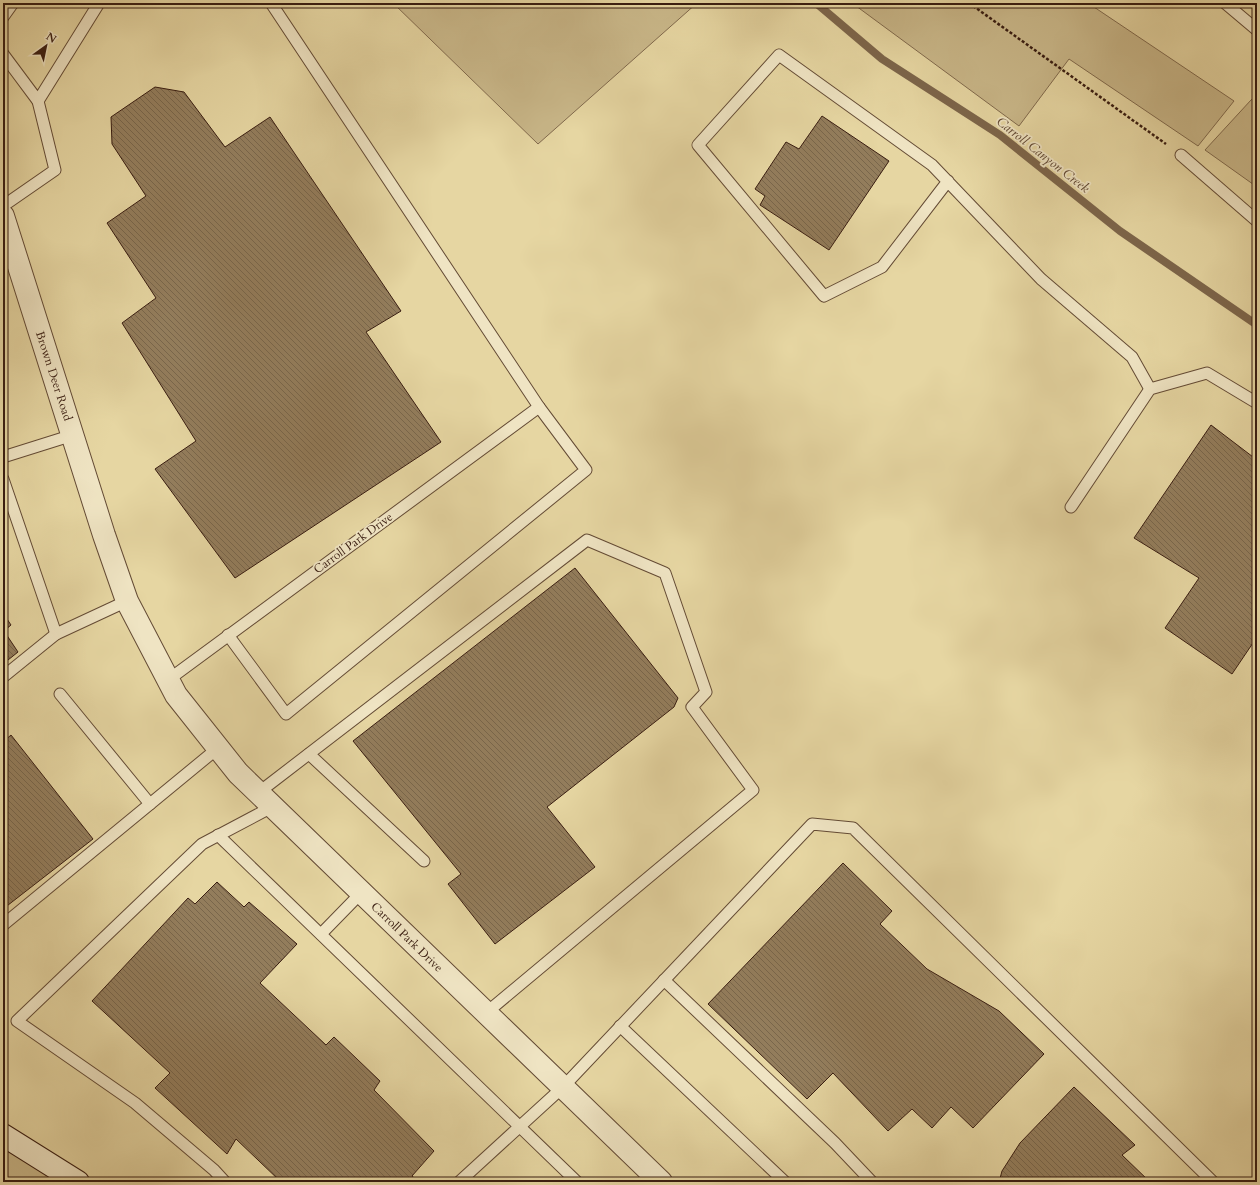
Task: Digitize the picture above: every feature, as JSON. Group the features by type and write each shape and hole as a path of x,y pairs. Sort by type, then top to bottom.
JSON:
{"street":[{"name":"Brown Deer Road","path":"3,216 104,535"},
{"name":"Carroll Park Drive","path":"104,535 127,601 176,696 238,773 661,1182"},
{"path":"3,1135 78,1182"}],"lane":[{"path":"3,18 13,3"},
{"path":"38,101 99,3"},
{"path":"228,635 286,714 586,470 539,407 271,3"},
{"path":"1225,3 1257,30"},
{"path":"3,54 38,101 55,170 3,206"},
{"path":"948,181 882,267 824,296 698,145 779,54 932,165 948,181 1041,279 1132,357 1150,389"},
{"path":"1182,155 1257,221"},
{"path":"1071,507 1150,389 1207,372 1257,403"},
{"name":"Carroll Park Drive","path":"168,680 539,407"},
{"path":"3,457 73,435"},
{"path":"3,479 56,634"},
{"path":"225,1182 214,1170 135,1103 17,1021 202,844 218,835 265,800 309,754 587,540 665,573 706,692 692,707 754,790 486,1013"},
{"path":"3,677 56,634 127,601"},
{"path":"60,694 150,804"},
{"path":"3,925 218,748"},
{"path":"309,754 424,861"},
{"path":"459,1182 563,1087 812,824 853,828 1213,1182"},
{"path":"218,835 577,1182"},
{"path":"321,934 361,892"},
{"path":"664,980 835,1143 872,1182"},
{"path":"620,1026 785,1182"}],"path":[{"path":"968,3 1182,155"}],"shaded area":[{"path":"393,3 697,3 538,144"},
{"path":"852,3 1088,3 1234,101 1198,146 1069,59 1019,126"},
{"path":"1257,95 1257,187 1205,150"},
{"path":"3,1134 55,1182 3,1182"}],"building":[{"path":"155,87 184,92 225,147 270,117 401,311 366,332 441,442 235,578 155,469 196,441 122,323 156,298 107,223 146,196 112,144 111,117"},
{"path":"822,116 889,161 829,250 760,205 765,196 755,189 786,142 799,149"},
{"path":"1211,425 1257,460 1257,637 1232,674 1165,628 1199,578 1134,538"},
{"path":"575,568 678,698 674,707 547,807 595,867 495,944 448,884 461,874 353,741"},
{"path":"3,613 11,625 4,631 18,652 3,664"},
{"path":"11,735 93,839 3,909 3,742"},
{"path":"843,863 892,911 880,924 927,969 999,1011 1044,1054 973,1128 951,1107 932,1128 912,1109 888,1131 833,1073 807,1099 708,1004"},
{"path":"217,882 244,907 249,902 297,944 260,983 326,1045 334,1037 380,1081 374,1090 434,1151 412,1176 419,1182 281,1182 236,1139 227,1154 155,1088 170,1073 92,1001 188,898 195,904"},
{"path":"1074,1087 1135,1145 1122,1155 1150,1182 999,1182 1002,1171 1020,1143"}],"waterway":[{"name":"Carroll Canyon Creek","path":"816,3 882,59 1000,135 1120,231 1257,325"}]}
